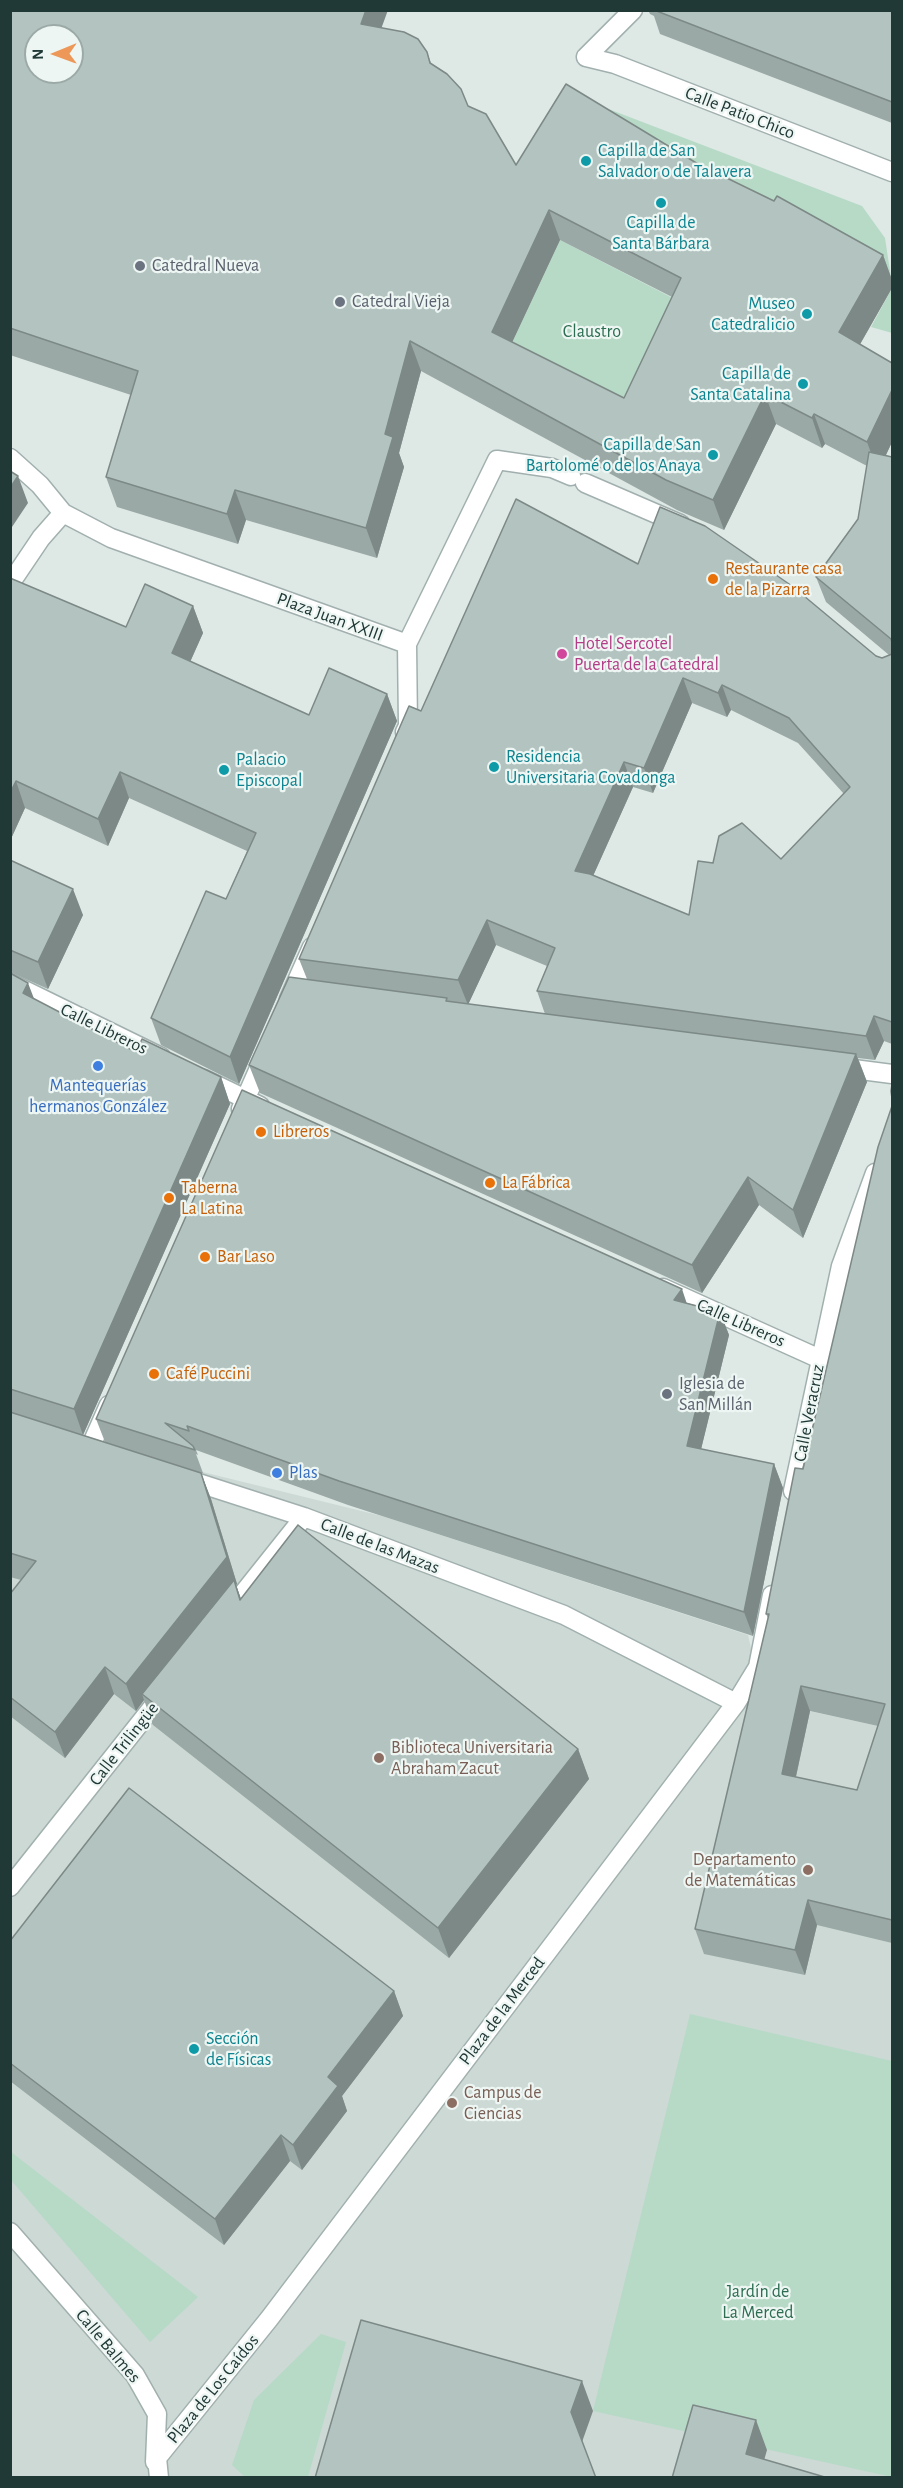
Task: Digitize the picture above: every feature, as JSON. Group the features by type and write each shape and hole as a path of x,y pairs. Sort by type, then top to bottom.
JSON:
{"street":[{"name":"Calle Patio Chico","path":"633,10 586,57 615,64 892,172"},
{"path":"10,458 40,485 63,513 41,538 10,584"},
{"name":"Plaza Juan XXIII","path":"63,513 111,538 407,644 497,460 552,468 700,532"},
{"path":"398,747 408,726 407,644"},
{"path":"283,1014 320,929"},
{"name":"Calle Libreros","path":"10,982 277,1114"},
{"path":"292,993 316,996"},
{"path":"235,1121 273,1035"},
{"path":"822,1065 892,1074"},
{"name":"Calle Veracruz","path":"790,1504 841,1266 880,1156"},
{"name":"Calle Libreros","path":"646,1281 820,1359"},
{"path":"68,1441 96,1450 115,1391"},
{"name":"Calle de las Mazas","path":"169,1473 304,1517 564,1615 736,1702"},
{"path":"216,1628 304,1517"},
{"path":"736,1702 758,1666 776,1574"},
{"name":"Calle Trilingüe","path":"10,1887 172,1683"},
{"name":"Plaza de la Merced","path":"269,2319 736,1702"},
{"name":"Calle Balmes","path":"10,2232 135,2375 158,2414 157,2458 148,2478"},
{"name":"Plaza de Los Caídos","path":"157,2458 269,2319"},
{"path":"157,2458 159,2478"}],"shaded area":[{"name":"Campus de Ciencias","path":"11,1425 382,1516 748,1635 763,1701 892,1729 892,2477 11,2478"}],"green space":[{"path":"585,100 862,206 885,238 892,284"},
{"name":"Claustro","path":"560,240 692,308 635,428 503,362"},
{"path":"892,288 892,333 871,327"},
{"name":"Jardín de La Merced","path":"690,2014 892,2061 892,2477 593,2411"},
{"path":"10,2152 198,2297 150,2342 11,2180"},
{"path":"321,2334 346,2342 308,2477 245,2477 232,2465 254,2400"}],"building":[{"path":"10,10 366,10 361,24 404,32 418,39 427,52 430,63 447,74 461,89 468,106 486,114 516,165 566,84 698,164 774,201 777,196 883,255 839,332 892,363 892,390 867,442 814,414 812,418 765,394 713,500 666,480 410,341 385,434 393,437 366,528 235,490 227,514 106,477 138,371 10,328","holes":["549,210 681,278 624,398 492,332"]},
{"path":"654,10 892,10 892,102"},
{"path":"869,452 892,457 892,642 816,577 858,519"},
{"path":"10,471 18,476 10,488"},
{"path":"516,499 638,564 660,507 705,526 792,586 876,656 882,658 892,654 892,1022 874,1016 866,1036 537,991 555,948 487,920 458,980 299,959 409,706 421,711","holes":["683,678 718,693 722,685 789,718 850,787 781,859 742,823 719,836 713,863 698,861 689,915 590,874 575,871 624,762 644,768"]},
{"path":"10,578 126,627 145,584 193,606 172,653 309,715 329,668 387,694 230,1057 151,1018 206,891 226,899 256,833 120,772 98,819 16,781 10,793"},
{"path":"10,860 73,889 38,962 10,950"},
{"path":"10,973 28,983 23,993 136,1052 142,1039 221,1077 74,1409 10,1389"},
{"path":"289,977 447,998 446,1001 856,1054 793,1210 748,1177 692,1265 249,1065"},
{"path":"242,1090 682,1289 674,1300 720,1312 687,1446 774,1464 744,1612 339,1481 187,1426 189,1431 165,1423 195,1450 96,1419"},
{"path":"892,1106 892,1920 808,1900 795,1950 695,1929 769,1614 766,1614 795,1468 803,1469 878,1147","holes":["801,1686 885,1704 857,1790 782,1774"]},
{"path":"10,1412 201,1473 227,1557 126,1684 105,1667 55,1732 10,1697 10,1594 36,1561 10,1553"},
{"name":"Biblioteca Universitaria Abraham Zacut","path":"298,1525 578,1749 438,1928 142,1694 234,1580 240,1600"},
{"name":"Sección de Físicas","path":"129,1788 394,1991 328,2077 338,2086 293,2145 281,2135 215,2219 10,2063 10,1941"},
{"path":"361,2320 582,2381 571,2412 596,2478 315,2478"},
{"path":"693,2405 756,2420 746,2454 828,2478 672,2478"}],"place":[{"name":"Capilla de San Salvador o de Talavera","path":"586,161"},
{"name":"Capilla de Santa Bárbara","path":"661,203"},
{"name":"Catedral Nueva","path":"140,266"},
{"name":"Catedral Vieja","path":"340,302"},
{"name":"Museo Catedralicio","path":"807,314"},
{"name":"Capilla de Santa Catalina","path":"803,384"},
{"name":"Capilla de San Bartolomé o de los Anaya","path":"713,455"},
{"name":"Restaurante casa de la Pizarra","path":"713,579"},
{"name":"Hotel Sercotel Puerta de la Catedral","path":"562,654"},
{"name":"Residencia Universitaria Covadonga","path":"494,767"},
{"name":"Palacio Episcopal","path":"224,770"},
{"name":"Mantequerías hermanos González","path":"98,1066"},
{"name":"Libreros","path":"261,1132"},
{"name":"La Fábrica","path":"490,1183"},
{"name":"Taberna La Latina","path":"169,1198"},
{"name":"Bar Laso","path":"205,1257"},
{"name":"Café Puccini","path":"154,1374"},
{"name":"Iglesia de San Millán","path":"667,1394"},
{"name":"Plas","path":"277,1473"},
{"name":"Biblioteca Universitaria Abraham Zacut","path":"379,1758"},
{"name":"Departamento de Matemáticas","path":"808,1870"},
{"name":"Sección de Físicas","path":"194,2049"},
{"name":"Campus de Ciencias","path":"452,2103"}]}
